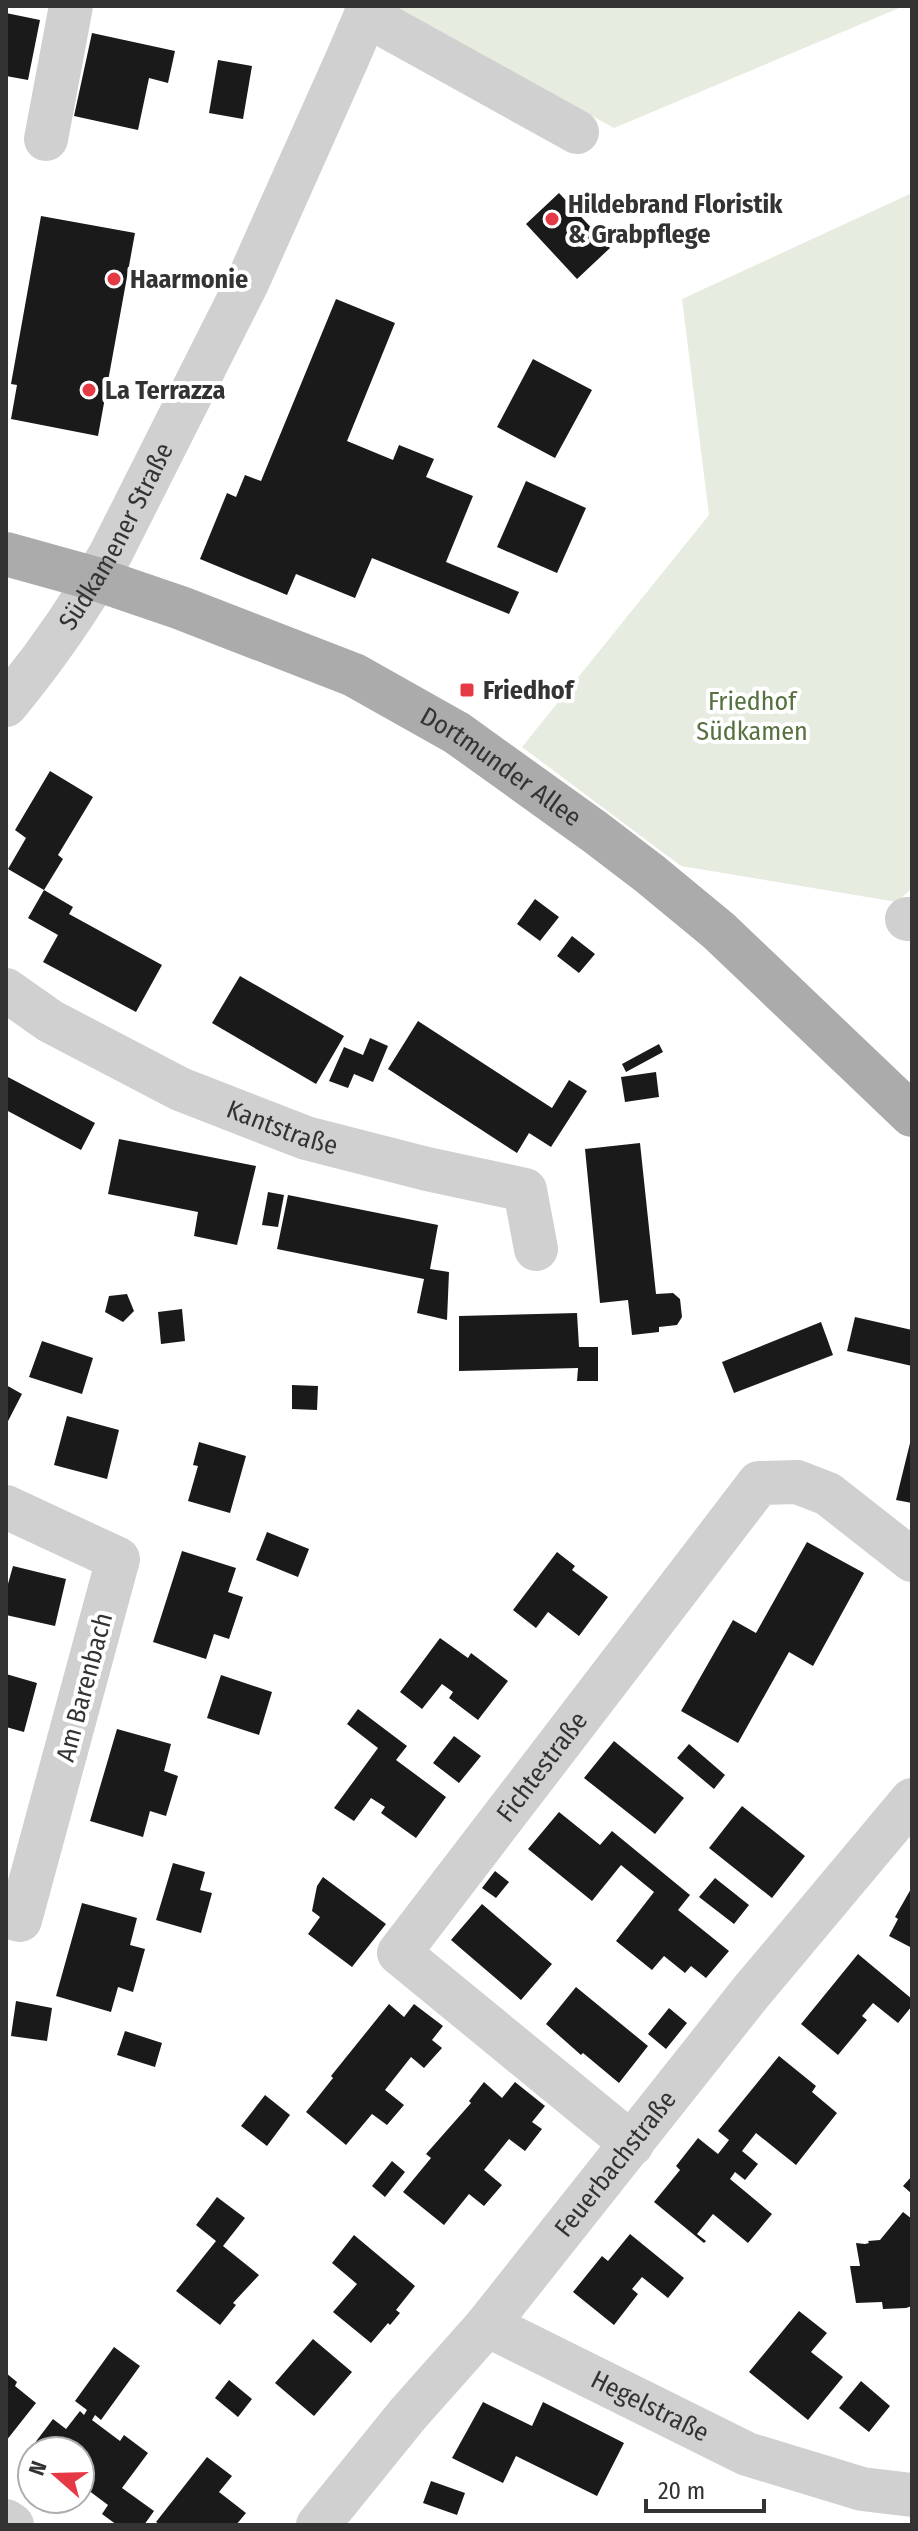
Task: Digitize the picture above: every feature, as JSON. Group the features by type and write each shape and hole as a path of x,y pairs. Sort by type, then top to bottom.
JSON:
{"main road":[{"name":"Dortmunder Allee","path":"6,554 96,579 181,608 354,675 457,733 606,840 708,922 776,983 912,1115"}],"street":[{"path":"46,139 71,6"},
{"path":"366,11 577,132"},
{"name":"Südkamener Straße","path":"6,705 29,678 96,579 248,281 366,11"},
{"name":"Kantstraße","path":"6,990 50,1021 180,1089 306,1138 525,1190 536,1249"},
{"name":"Fichtestraße","path":"632,2144 399,1953 759,1483 797,1482 828,1494 912,1560"},
{"name":"Am Barenbach","path":"6,1507 118,1559 20,1920 6,1916"},
{"name":"Feuerbachstraße","path":"318,2525 408,2414 487,2325 751,1992 912,1800"},
{"name":"Hegelstraße","path":"487,2325 747,2454 862,2489 912,2495"},
{"path":"6,2521 12,2525"}],"green space":[{"path":"396,6 904,6 614,128"},
{"name":"Friedhof Südkamen","path":"912,193 912,888 897,902 681,866 522,747 709,515 682,299"}],"building":[{"path":"6,13 40,20 28,80 6,76"},
{"path":"92,33 175,51 168,83 149,78 138,130 74,116"},
{"path":"218,60 252,66 243,119 209,113"},
{"path":"559,193 610,248 577,279 526,224"},
{"path":"41,216 135,233 98,436 11,419 17,385 11,384"},
{"path":"336,299 395,323 347,441 393,460 399,445 434,459 426,477 473,496 446,562 519,592 509,614 372,558 355,598 296,574 287,595 200,559 227,493 236,497 245,475 261,481"},
{"path":"533,359 592,390 555,458 497,427"},
{"path":"526,481 586,508 557,573 497,547"},
{"path":"50,771 93,797 58,855 63,859 44,890 8,869 26,838 15,830"},
{"path":"44,890 73,907 69,914 162,965 136,1012 43,962 58,935 28,918"},
{"path":"535,899 559,917 540,941 517,924"},
{"path":"572,936 595,954 579,973 557,956"},
{"path":"240,976 344,1036 316,1084 212,1023"},
{"path":"418,1021 552,1108 569,1080 587,1091 551,1147 529,1133 517,1153 388,1069"},
{"path":"370,1038 388,1046 373,1082 354,1074 348,1088 329,1081 344,1047 363,1055"},
{"path":"659,1044 663,1052 626,1072 622,1064"},
{"path":"656,1072 659,1097 625,1102 621,1077"},
{"path":"6,1076 95,1123 81,1150 6,1110"},
{"path":"119,1139 256,1166 237,1245 194,1236 198,1212 108,1194"},
{"path":"640,1143 656,1294 673,1293 680,1299 682,1317 677,1325 659,1327 659,1332 632,1335 628,1300 600,1303 585,1149"},
{"path":"268,1192 284,1195 278,1227 262,1225"},
{"path":"288,1195 438,1225 430,1269 449,1272 447,1320 417,1313 424,1279 277,1249"},
{"path":"127,1294 134,1311 123,1322 105,1312 109,1296"},
{"path":"182,1309 185,1341 161,1344 158,1312"},
{"path":"577,1313 579,1347 598,1347 598,1381 577,1381 578,1368 459,1371 459,1316"},
{"path":"855,1317 912,1330 912,1366 847,1351"},
{"path":"821,1322 833,1355 734,1393 722,1362"},
{"path":"42,1341 93,1358 82,1394 29,1377"},
{"path":"6,1385 22,1394 6,1425"},
{"path":"292,1385 318,1386 317,1410 292,1409"},
{"path":"67,1416 119,1430 107,1479 54,1465"},
{"path":"912,1439 912,1503 896,1500"},
{"path":"199,1442 246,1456 230,1513 188,1501 198,1466 193,1465"},
{"path":"267,1532 309,1549 298,1577 256,1560"},
{"path":"807,1542 864,1573 813,1666 789,1652 738,1743 681,1711 733,1620 756,1633"},
{"path":"182,1551 236,1568 228,1592 243,1597 229,1639 214,1634 206,1659 153,1642"},
{"path":"557,1552 575,1566 572,1570 608,1597 579,1636 548,1612 536,1628 513,1610"},
{"path":"13,1566 66,1579 55,1626 6,1615 6,1591"},
{"path":"440,1638 468,1658 471,1653 508,1681 478,1720 449,1698 453,1692 442,1684 422,1709 400,1692"},
{"path":"6,1674 37,1683 24,1732 6,1727"},
{"path":"221,1675 272,1692 259,1735 207,1718"},
{"path":"358,1709 407,1746 396,1760 446,1797 416,1838 381,1813 385,1807 371,1798 354,1821 334,1808 378,1748 347,1724"},
{"path":"117,1729 171,1744 164,1771 178,1776 166,1816 150,1811 143,1837 90,1821"},
{"path":"454,1736 481,1756 459,1783 433,1763"},
{"path":"614,1741 684,1798 655,1834 584,1778"},
{"path":"689,1744 725,1775 714,1789 677,1758"},
{"path":"742,1806 805,1856 772,1898 709,1848"},
{"path":"559,1812 600,1845 612,1831 690,1895 678,1910 729,1951 706,1978 691,1966 685,1973 664,1956 652,1970 616,1941 654,1892 621,1865 592,1901 528,1849"},
{"path":"173,1863 205,1872 200,1890 212,1893 201,1933 156,1920"},
{"path":"495,1871 509,1882 496,1898 482,1888"},
{"path":"323,1877 386,1924 352,1967 308,1934 320,1917 312,1911 317,1886"},
{"path":"715,1878 749,1905 734,1924 699,1897"},
{"path":"912,1887 912,1948 889,1936 898,1919 895,1917"},
{"path":"82,1903 137,1918 130,1945 145,1949 133,1992 118,1987 111,2012 56,1996"},
{"path":"482,1904 552,1964 521,2000 451,1940"},
{"path":"858,1954 912,1999 912,2006 898,2023 873,2003 862,2016 867,2020 838,2055 801,2024"},
{"path":"576,1987 648,2046 619,2083 546,2024"},
{"path":"16,2001 52,2008 47,2041 11,2036"},
{"path":"389,2004 404,2017 414,2004 443,2026 432,2040 442,2048 424,2068 411,2057 385,2090 404,2105 387,2125 372,2114 346,2145 306,2112"},
{"path":"669,2008 687,2023 666,2049 648,2034"},
{"path":"125,2031 162,2043 155,2067 117,2055"},
{"path":"779,2056 816,2086 812,2092 837,2113 796,2165 756,2133 742,2151 758,2164 745,2180 735,2172 730,2179 772,2214 748,2243 713,2214 697,2234 706,2241 704,2243 654,2202 680,2170 676,2166 698,2138 718,2154 729,2140 718,2131"},
{"path":"484,2082 502,2098 515,2082 545,2106 532,2122 542,2129 525,2151 509,2139 484,2170 502,2185 484,2206 469,2194 444,2225 403,2192 431,2158 426,2154 471,2103 469,2101"},
{"path":"265,2095 290,2115 267,2146 241,2126"},
{"path":"392,2161 405,2172 385,2197 372,2186"},
{"path":"912,2176 912,2194 903,2186"},
{"path":"217,2197 245,2218 223,2246 259,2275 233,2303 236,2305 220,2325 176,2291 216,2241 196,2225"},
{"path":"903,2212 912,2219 912,2306 883,2309 882,2302 856,2303 850,2266 860,2266 856,2243 880,2240"},
{"path":"630,2234 684,2278 668,2298 642,2277 632,2289 638,2294 614,2325 573,2292 602,2256 608,2261"},
{"path":"354,2235 415,2286 396,2310 400,2313 371,2343 333,2312 357,2284 332,2263"},
{"path":"799,2311 827,2333 811,2352 843,2377 808,2420 749,2372"},
{"path":"313,2339 352,2372 314,2416 275,2383"},
{"path":"114,2347 140,2366 101,2420 95,2415 92,2420 120,2441 124,2435 148,2453 122,2488 154,2511 144,2525 117,2525 102,2514 108,2505 96,2496 96,2435 41,2435 53,2419 66,2429 80,2411 84,2415 87,2410 75,2401"},
{"path":"6,2373 17,2382 15,2386 36,2403 6,2441"},
{"path":"229,2380 252,2399 238,2417 215,2398"},
{"path":"861,2381 890,2406 869,2432 839,2408"},
{"path":"483,2402 532,2426 543,2402 624,2443 597,2496 516,2456 503,2483 452,2458"},
{"path":"207,2457 232,2476 219,2492 246,2513 236,2525 161,2525 156,2522"},
{"path":"431,2481 465,2493 457,2515 423,2503"}],"place":[{"name":"Hildebrand Floristik & Grabpflege","path":"552,219"},
{"name":"Haarmonie","path":"114,279"},
{"name":"La Terrazza","path":"89,390"},
{"name":"Friedhof","path":"467,690"}]}
